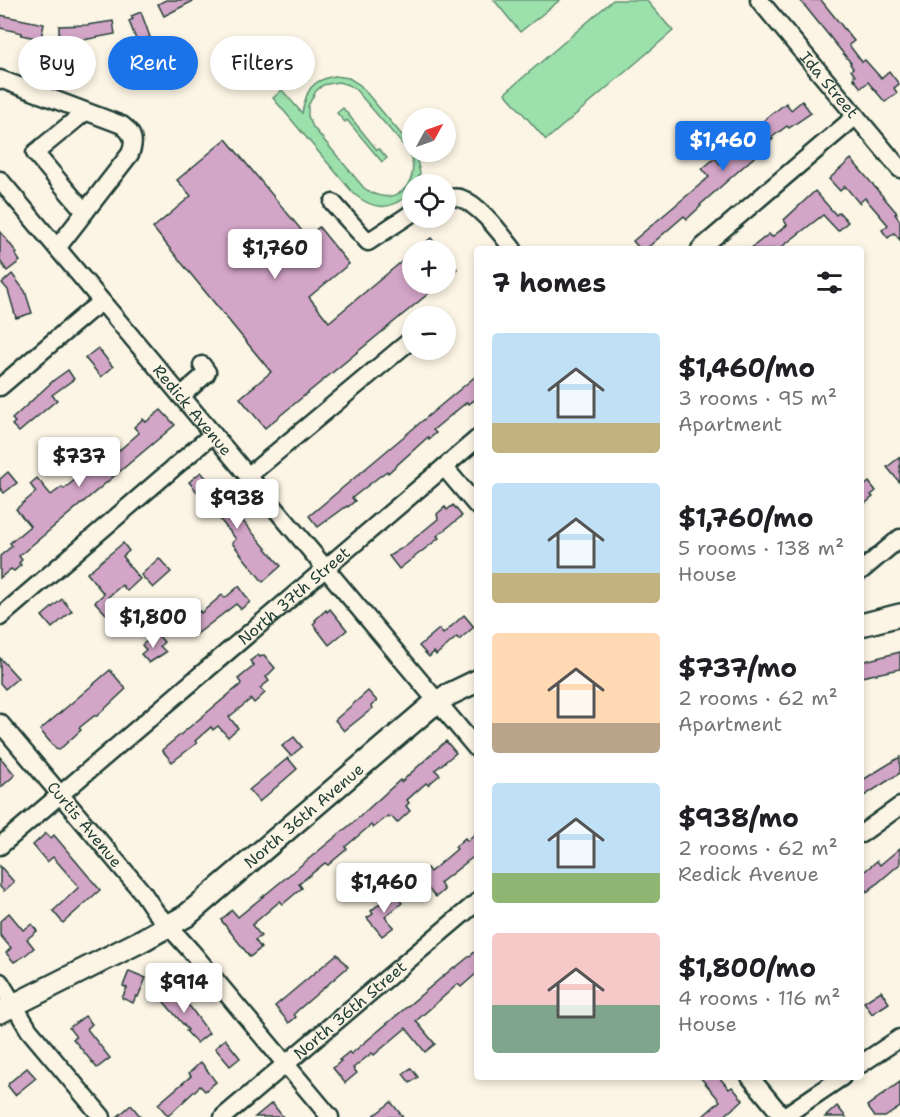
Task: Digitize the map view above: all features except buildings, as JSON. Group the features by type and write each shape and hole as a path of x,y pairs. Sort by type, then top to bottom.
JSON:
{"main road":[{"path":"864,624 900,615"},
{"name":"North 36th Avenue","path":"7,1008 186,916 438,701 474,682"}],"street":[{"name":"Ida Street","path":"759,0 900,169"},
{"path":"0,80 122,125 132,134 134,140 130,154 57,248"},
{"path":"85,112 35,153 85,212"},
{"path":"704,246 856,116"},
{"name":"Redick Avenue","path":"0,180 474,745"},
{"path":"456,198 474,207 510,246"},
{"path":"333,203 368,242 402,220"},
{"path":"0,387 102,302"},
{"path":"248,476 402,347"},
{"path":"181,396 206,374 202,365"},
{"path":"0,617 213,434"},
{"name":"North 37th Street","path":"0,846 474,442"},
{"path":"444,467 474,502"},
{"path":"864,568 900,538"},
{"name":"Curtis Avenue","path":"0,723 330,1117"},
{"path":"864,832 900,806"},
{"name":"North 36th Street","path":"223,1117 474,905"},
{"path":"0,982 7,1008 29,1030 102,1117"},
{"path":"864,1062 900,1038"},
{"path":"752,1080 783,1117 838,1080"}],"green space":[{"path":"494,0 560,0 520,32"},
{"path":"613,0 646,0 673,31 546,140 505,93"},
{"path":"335,76 349,78 360,85 402,135 402,144 356,90 349,85 338,82 323,85 316,91 308,106 308,116 313,127 364,188 385,196 402,191 402,199 397,203 376,206 354,194 273,98 282,90 302,113 305,98 310,90 315,90 315,84 320,80"},
{"path":"343,108 377,150 379,149 387,158 382,162 347,120 345,122 337,113"},
{"path":"412,162 417,162 420,173 412,174"}]}
